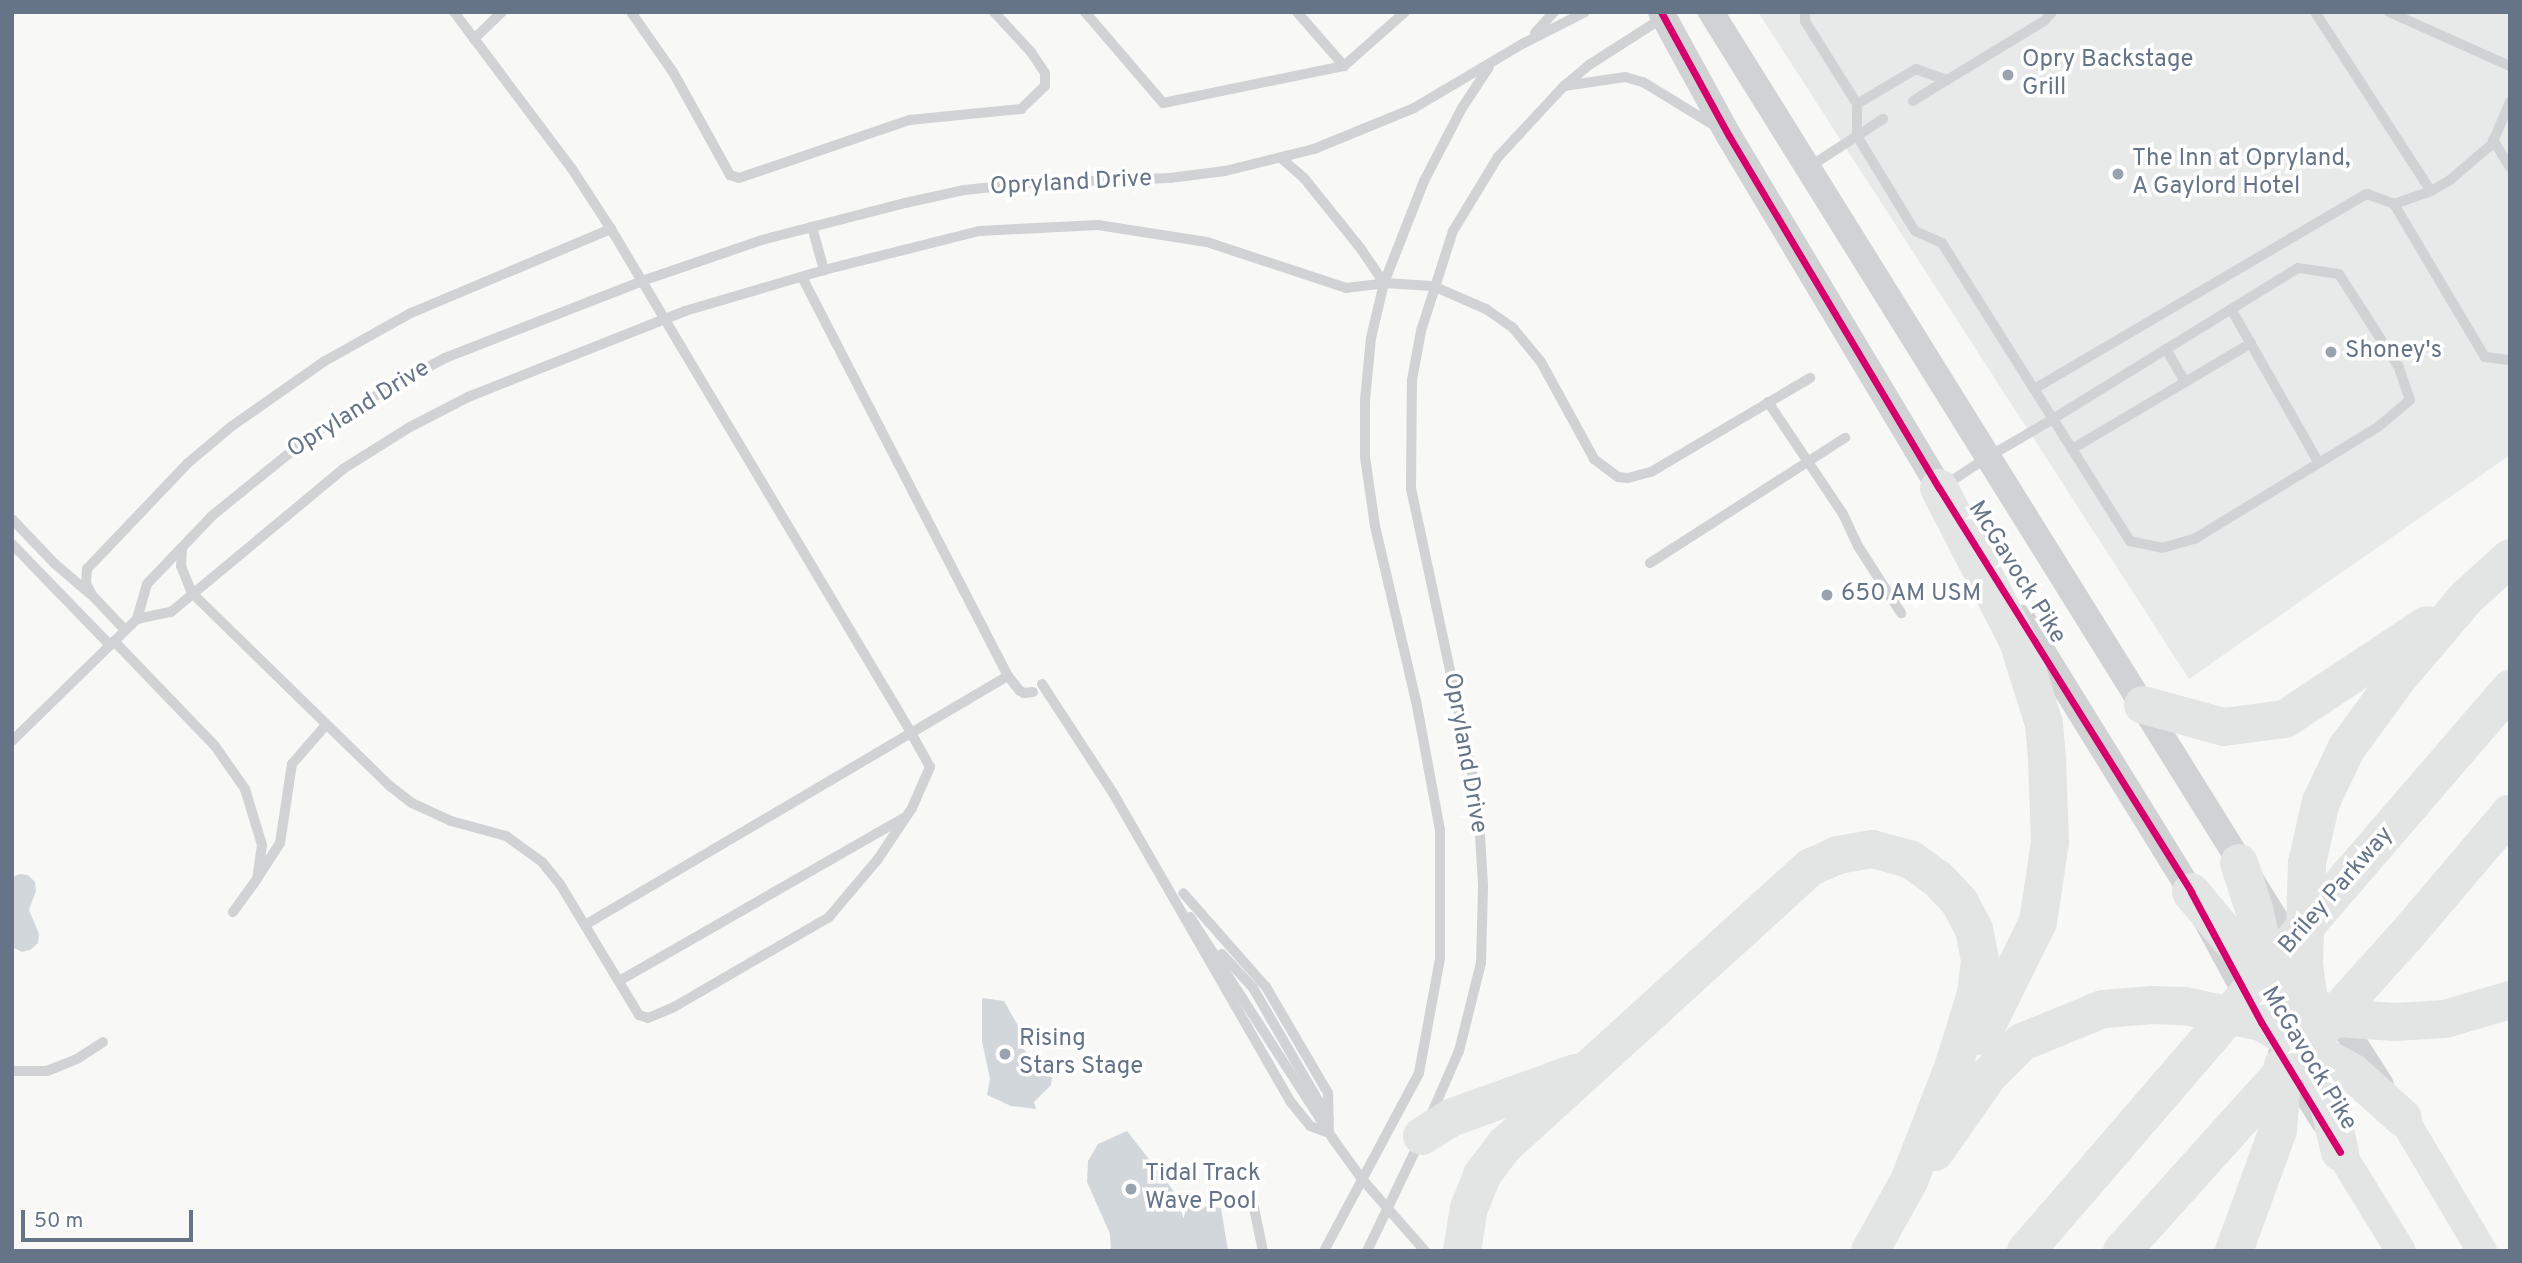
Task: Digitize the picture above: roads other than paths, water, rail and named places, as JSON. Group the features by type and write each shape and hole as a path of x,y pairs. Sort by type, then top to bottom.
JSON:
{"highway":[{"path":"1939,488 2018,641 2035,687 2044,724 2050,842 2038,922 1987,1025 1953,1068"},
{"path":"2234,1251 2269,1159 2277,1130 2285,1041 2287,971 2321,802 2346,749 2398,678 2466,598 2510,558"},
{"path":"2143,705 2224,727 2285,719 2466,598"},
{"name":"Briley Parkway","path":"2026,1251 2510,689"},
{"path":"2122,1251 2405,937 2510,813"},
{"path":"1462,1251 1469,1208 1482,1175 1505,1145 1811,867 1838,855 1872,849 1910,859 1938,879 1960,904 1974,929 1980,961 1976,994 1953,1068 1909,1181 1870,1251"},
{"path":"2239,863 2287,971 2324,1011 2394,1022 2445,1019 2510,1000"},
{"path":"2191,892 2227,945 2287,971"},
{"path":"1909,1181 1946,1140 1988,1076 2022,1042 2103,1009 2185,1006 2359,1066 2403,1118"},
{"path":"2285,1041 2324,1011"},
{"path":"2285,1041 2323,1107 2340,1152"},
{"path":"1422,1136 1453,1117 1594,1065"}],"main road":[{"path":"2403,1118 2482,1251"},
{"name":"McGavock Pike","path":"2340,1152 2401,1251"}],"street":[{"name":"McGavock Pike","path":"1711,12 2239,863"},
{"name":"McGavock Pike","path":"1662,15 1730,136 1939,488 2191,892"},
{"name":"McGavock Pike","path":"2227,945 2285,1041"},
{"name":"McGavock Pike","path":"2324,1011 2359,1066"}],"lane":[{"path":"182,548 181,566 192,593 326,725 412,803 451,821 494,831 519,844 542,862 585,925 639,1015 656,1017 829,918 878,859 908,816 930,767 912,734 611,229 572,169 454,12"},
{"path":"474,39 502,12"},
{"path":"631,12 673,72 730,175 739,178 909,120 1021,109 1045,86 1045,73 994,12"},
{"path":"1085,12 1163,103 1344,66 1405,12"},
{"path":"1297,12 1344,66"},
{"path":"1524,43 1555,12"},
{"name":"Opryland Drive","path":"137,619 147,584 261,474 313,434 385,390 445,358 642,281 762,240 964,190 1032,183 1170,178 1225,172 1314,149 1414,108 1524,43 1585,12"},
{"path":"1805,12 1805,21 1857,104 1857,136 1915,231 1942,243 2034,389 2053,419 2072,449 2130,541 2162,548 2196,538 2378,427 2410,400 2398,366 2339,274 2298,268 2053,419 1988,457 1939,488"},
{"path":"1913,102 2045,21 2052,12"},
{"path":"2315,12 2431,191"},
{"path":"2389,12 2510,66"},
{"name":"Opryland Drive","path":"1367,1251 1389,1209 1459,1051 1478,976 1483,885 1478,801 1411,488 1412,380 1433,286 1453,231 1498,157 1564,86 1589,65 1662,15"},
{"name":"Opryland Drive","path":"1324,1251 1419,1073 1440,959 1440,830 1416,701 1375,526 1365,457 1365,400 1371,338 1384,283 1444,139 1490,64"},
{"path":"1857,104 1916,69 1947,80"},
{"path":"1564,86 1625,77 1643,82 1730,136"},
{"path":"2394,204 2431,191 2450,180 2493,140 2510,102"},
{"path":"1807,168 1883,119"},
{"path":"2493,140 2510,167"},
{"path":"1281,159 1304,178 1361,249 1384,283"},
{"path":"2034,389 2367,194 2394,204 2485,357 2510,360"},
{"name":"Opryland Drive","path":"12,741 137,619 171,612 343,469 410,427 468,397 664,319 802,277 979,232 1098,225 1207,242 1346,288 1384,283 1433,286 1486,309 1513,328 1541,362 1594,459 1610,473 1628,478 1663,465 1810,378"},
{"path":"812,227 824,271"},
{"path":"92,595 86,583 87,569 104,549 188,463 275,394 325,361 411,313 611,229"},
{"path":"802,277 1008,676 1024,693 1037,688 1113,793 1329,1133 1362,1179 1424,1251"},
{"path":"2231,309 2319,463"},
{"path":"2072,449 2251,344"},
{"path":"2166,349 2185,382"},
{"path":"1768,402 1843,513 1858,545 1901,613"},
{"path":"1650,563 1846,438"},
{"path":"12,519 125,629"},
{"path":"12,544 215,746 245,789 262,845 257,879"},
{"path":"585,925 1008,676"},
{"path":"233,912 280,843 292,764 326,725"},
{"path":"619,981 908,816"},
{"path":"1179,896 1266,986 1328,1093 1329,1133"},
{"path":"1179,896 1222,988 1290,1101 1310,1126 1329,1133"},
{"path":"1202,931 1253,988 1330,1119"},
{"path":"12,1071 47,1071 77,1059 103,1042"},
{"path":"1254,1208 1263,1251"}],"place":[{"name":"Opry Backstage Grill","path":"2008,75"},
{"name":"The Inn at Opryland, A Gaylord Hotel","path":"2118,174"},
{"name":"Shoney's","path":"2331,352"},
{"name":"650 AM USM","path":"1827,595"},
{"name":"Rising Stars Stage","path":"1005,1054"},
{"name":"Tidal Track Wave Pool","path":"1131,1189"}]}
